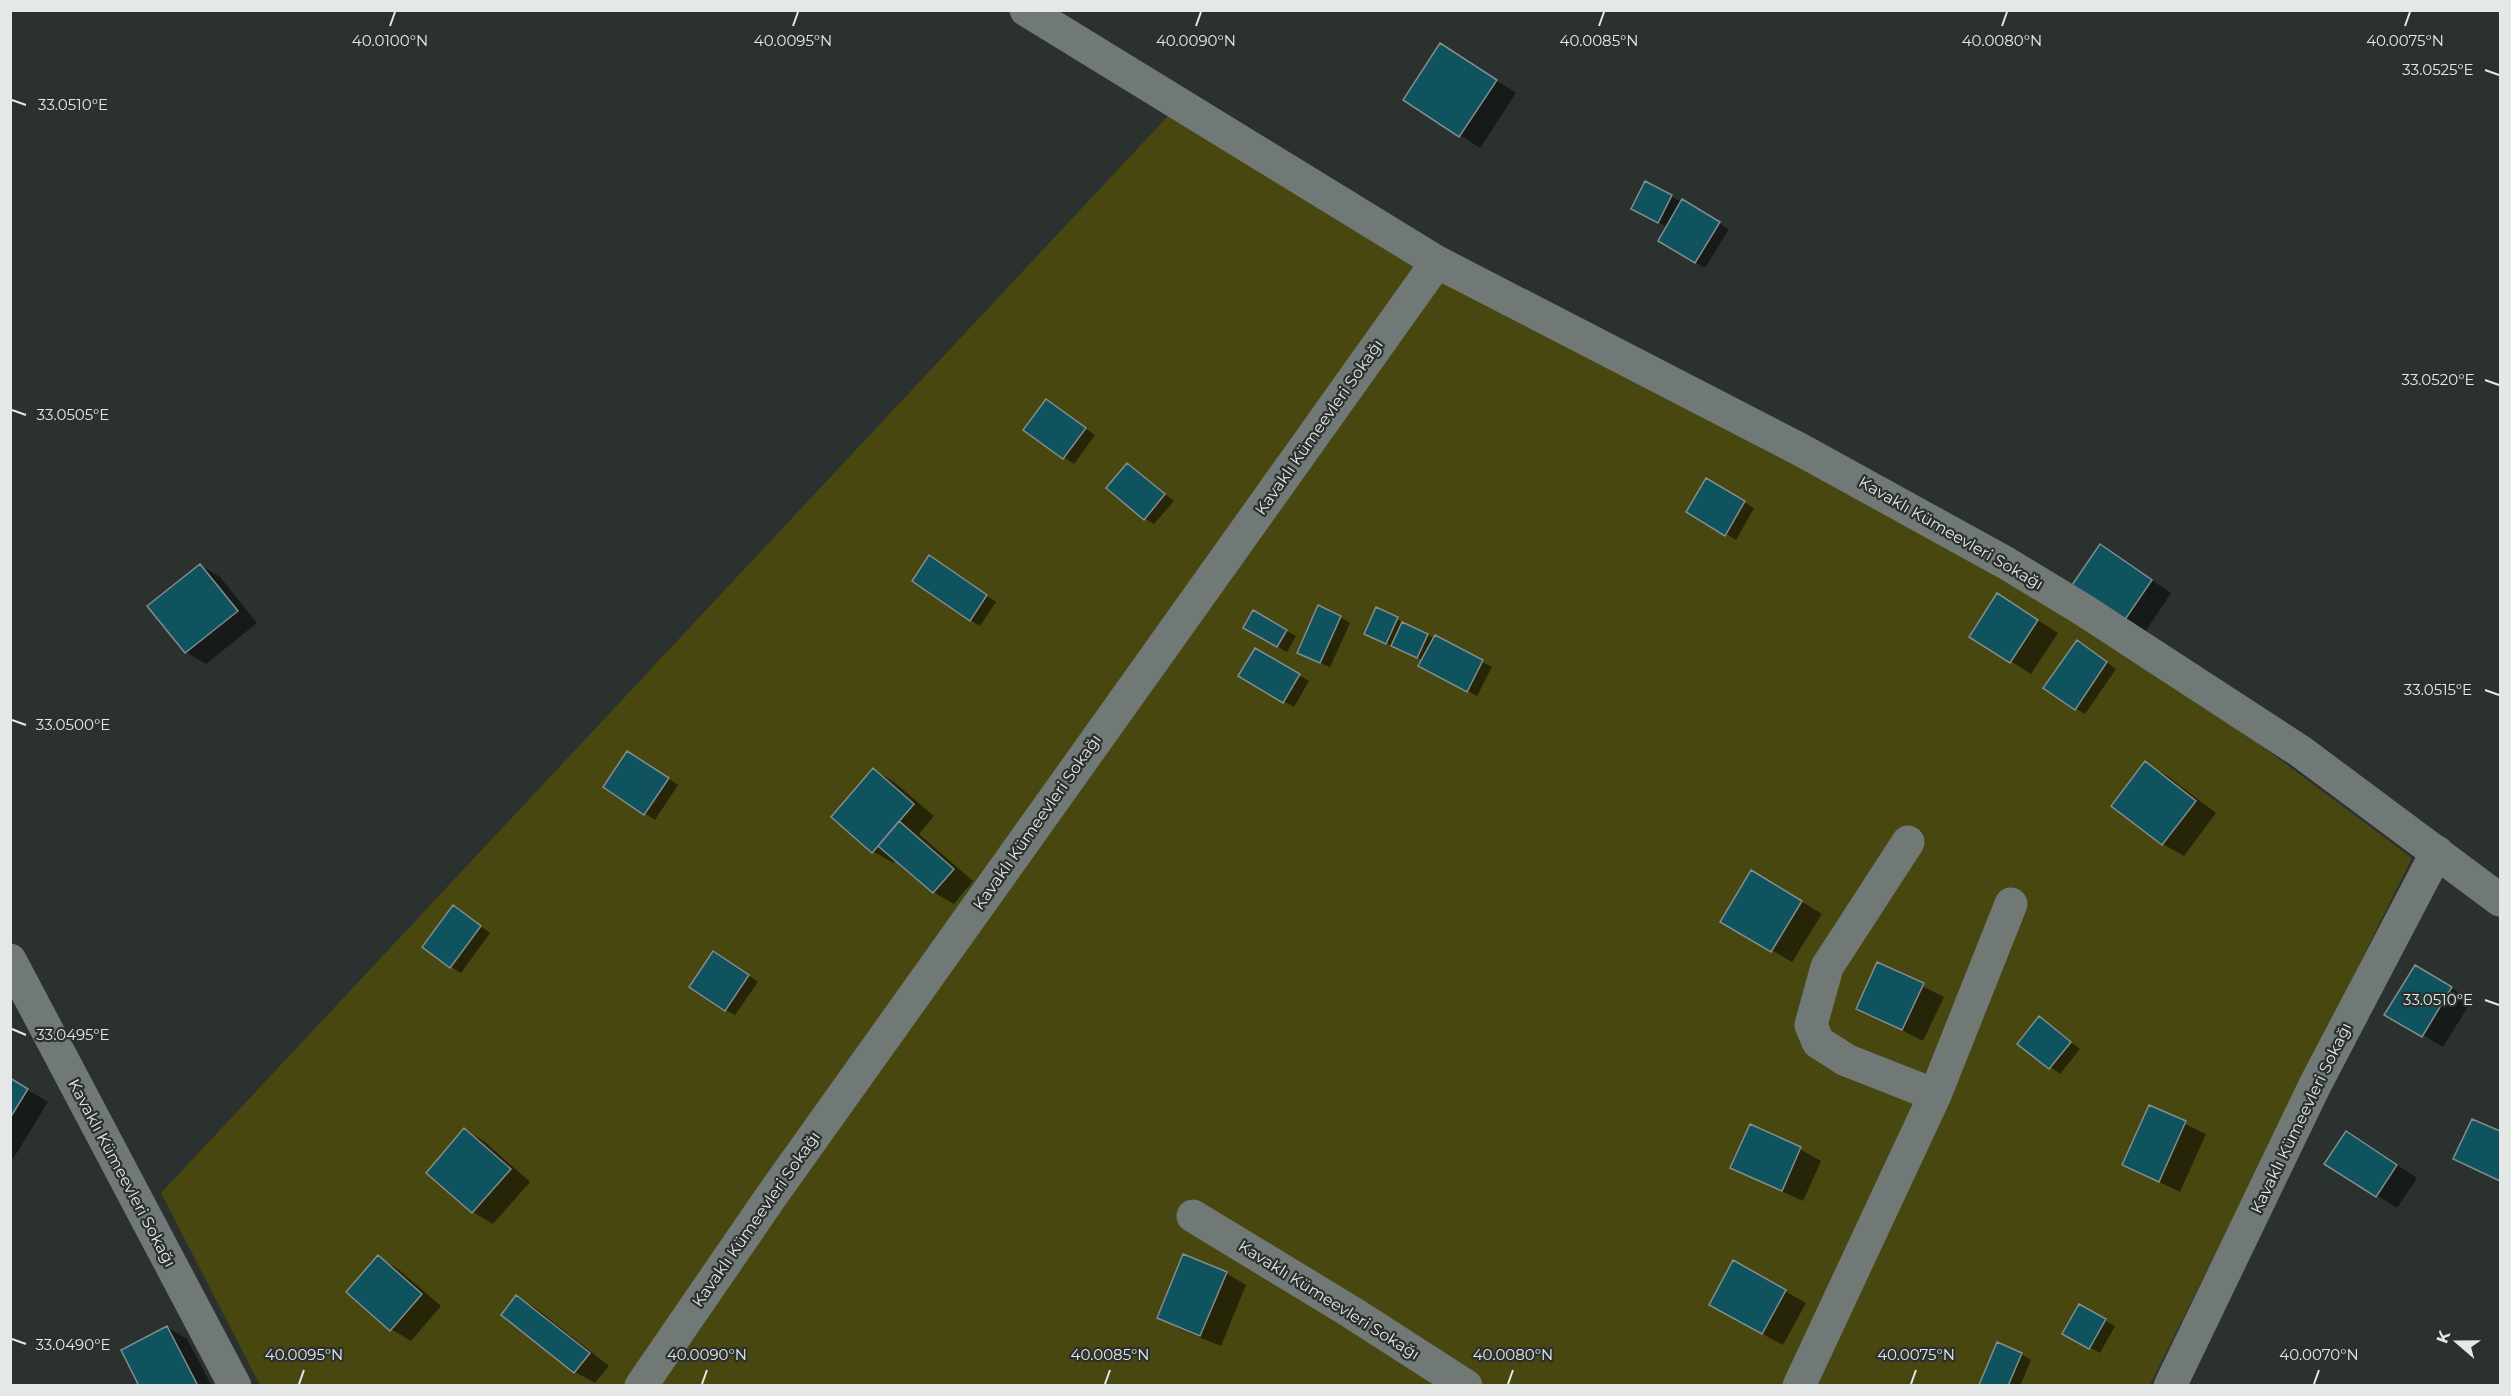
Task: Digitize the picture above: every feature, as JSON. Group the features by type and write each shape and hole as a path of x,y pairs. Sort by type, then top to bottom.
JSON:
{"street":[{"name":"Kavaklı Kümeevleri Sokağı","path":"1026,10 1437,262 1801,450 2006,562 2300,751 2500,900"},
{"name":"Kavaklı Kümeevleri Sokağı","path":"641,1386 770,1198 1437,262"},
{"path":"1908,842 1827,967 1811,1026 1818,1042 1846,1060 1935,1095"},
{"name":"Kavaklı Kümeevleri Sokağı","path":"2170,1386 2315,1085 2437,852"},
{"path":"1799,1386 1935,1095 2011,904"},
{"name":"Kavaklı Kümeevleri Sokağı","path":"10,960 235,1386"},
{"name":"Kavaklı Kümeevleri Sokağı","path":"1192,1215 1351,1312 1466,1386"}],"shaded area":[{"path":"1168,116 1417,265 633,1385 260,1385 161,1193"},
{"path":"1440,275 1940,536 2176,682 2412,858 2150,1385 654,1386"}],"building":[{"path":"1440,43 1497,80 1459,137 1403,100"},
{"path":"1645,181 1672,195 1658,223 1631,209"},
{"path":"1682,199 1720,222 1695,263 1658,241"},
{"path":"1046,399 1086,428 1063,459 1023,430"},
{"path":"1127,463 1165,494 1144,520 1106,488"},
{"path":"1706,478 1745,501 1725,536 1686,512"},
{"path":"2100,544 2152,580 2124,621 2072,585"},
{"path":"929,555 987,595 970,621 912,581"},
{"path":"200,564 238,611 185,653 147,606"},
{"path":"1997,593 2038,620 2010,663 1969,637"},
{"path":"1318,605 1341,616 1320,663 1297,653"},
{"path":"1376,607 1398,617 1386,644 1364,634"},
{"path":"1253,610 1287,630 1277,647 1243,628"},
{"path":"1402,622 1428,634 1417,658 1391,646"},
{"path":"1435,635 1483,660 1467,692 1418,666"},
{"path":"2077,640 2107,662 2075,710 2043,688"},
{"path":"1255,648 1300,674 1283,703 1238,676"},
{"path":"627,751 669,778 644,815 603,787"},
{"path":"2145,761 2196,801 2162,845 2111,806"},
{"path":"873,768 914,804 872,853 831,817"},
{"path":"899,821 954,869 933,893 878,846"},
{"path":"1751,870 1802,901 1771,952 1720,922"},
{"path":"453,905 481,926 450,968 422,947"},
{"path":"713,951 749,975 725,1011 689,987"},
{"path":"1877,962 1924,983 1902,1030 1856,1009"},
{"path":"2415,965 2452,987 2422,1037 2384,1015"},
{"path":"2039,1016 2071,1042 2049,1069 2017,1044"},
{"path":"10,1078 28,1089 10,1118"},
{"path":"2149,1105 2186,1121 2159,1182 2122,1165"},
{"path":"2472,1119 2500,1131 2500,1181 2453,1159"},
{"path":"1750,1124 1801,1147 1782,1191 1730,1168"},
{"path":"464,1128 511,1169 472,1213 426,1173"},
{"path":"2346,1131 2397,1165 2376,1197 2324,1164"},
{"path":"1183,1254 1227,1272 1200,1336 1157,1318"},
{"path":"378,1255 422,1294 390,1331 346,1292"},
{"path":"1733,1260 1786,1290 1762,1334 1709,1305"},
{"path":"516,1295 590,1353 574,1373 501,1315"},
{"path":"2079,1304 2106,1319 2089,1349 2062,1334"},
{"path":"167,1326 198,1386 139,1386 121,1350"},
{"path":"1997,1342 2022,1353 2008,1386 1981,1386 1979,1385"}]}
